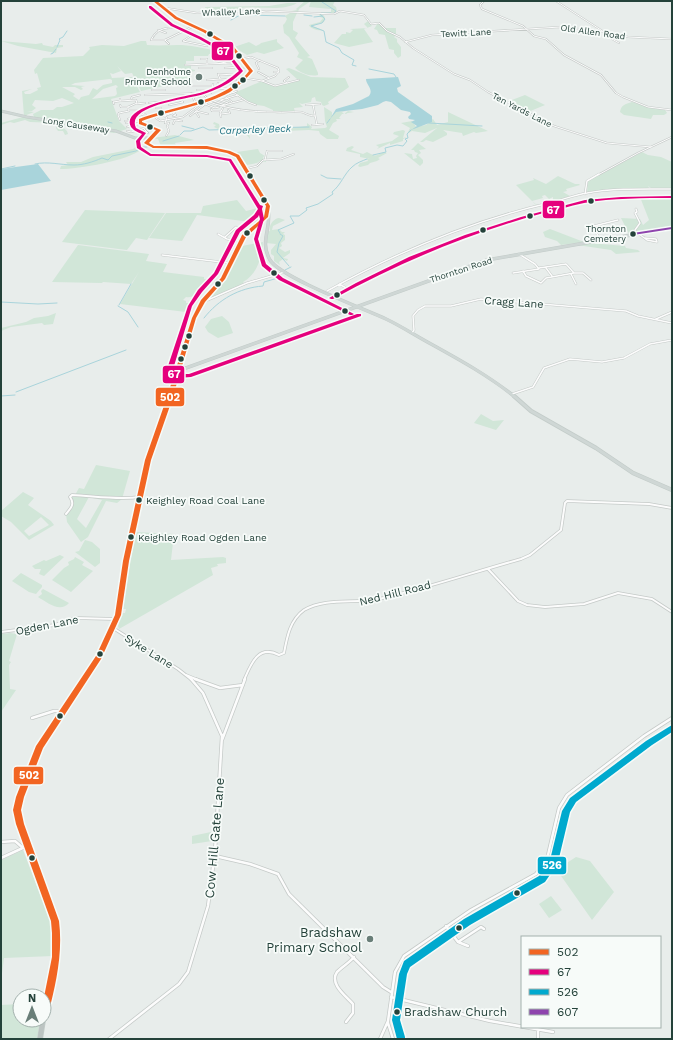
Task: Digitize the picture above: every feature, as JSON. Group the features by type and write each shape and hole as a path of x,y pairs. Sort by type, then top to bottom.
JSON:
{"highway":[{"path":"140,122 147,116 159,112 161,109 178,108 208,101 223,95 238,86 246,79 250,72 250,68 230,46 176,18 155,1"},
{"path":"51,988 58,934 55,920 25,847 17,810 20,797 40,746 99,657 117,619 121,606 126,561 152,448 194,318 202,303 220,282 231,264 244,236 262,221 268,210 268,206 238,156 232,152 209,149 152,147 146,143 159,131 152,126 140,122"},
{"path":"40,1039 42,1028"}],"main road":[{"name":"Long Causeway","path":"1,111 27,117 116,131 134,138 151,138"},
{"path":"268,210 270,216 264,236 267,250 270,260 285,272 327,291 356,307 374,314 494,380 531,411 596,448 633,473 672,490"},
{"name":"Thornton Road","path":"179,368 186,368 474,264 519,254 672,228"}],"street":[{"path":"484,1 480,5 482,8 516,22 534,36 548,40 564,55 600,75 616,93 648,107 672,110"},
{"path":"556,1 606,32 612,39 619,43"},
{"name":"Whalley Lane","path":"165,8 197,14 236,10 252,13 266,11 321,14 335,14 340,11 364,15 371,24 379,23 387,31 405,42"},
{"path":"175,28 159,30 154,33 151,40 165,40 194,26"},
{"name":"Old Allen Road","path":"527,30 560,27 606,32 634,38 672,39"},
{"path":"157,28 166,33"},
{"name":"Tewitt Lane","path":"405,42 432,35 527,30"},
{"path":"183,31 203,39"},
{"path":"192,35 183,41 208,46"},
{"path":"165,40 168,44"},
{"name":"Ten Yards Lane","path":"405,42 454,74 470,80 488,92 554,126 607,143 651,147"},
{"path":"225,54 237,53"},
{"path":"241,59 250,57 260,60 277,67 279,72"},
{"path":"200,59 207,59 207,68"},
{"path":"259,69 256,63 260,60"},
{"path":"216,61 221,61 227,64"},
{"path":"185,65 233,64 240,67"},
{"path":"199,68 212,68"},
{"path":"225,68 250,68"},
{"path":"274,72 279,72"},
{"path":"262,81 279,72"},
{"path":"259,73 269,78"},
{"path":"220,80 218,74 235,75"},
{"path":"246,79 250,77"},
{"path":"286,83 284,81 289,77"},
{"path":"246,79 262,81 275,86 299,80"},
{"path":"207,80 236,80"},
{"path":"225,81 227,84 238,86"},
{"path":"217,88 218,83"},
{"path":"222,88 223,83"},
{"path":"226,88 227,84"},
{"path":"168,86 226,88 251,104 256,105"},
{"path":"197,90 213,87"},
{"path":"190,116 208,101 213,87"},
{"path":"152,90 165,90"},
{"path":"158,94 159,90"},
{"path":"223,95 237,91"},
{"path":"191,93 195,102"},
{"path":"197,93 199,97 224,108 273,113 302,112 307,116 315,116"},
{"path":"202,93 208,101 225,105"},
{"path":"145,95 210,93"},
{"path":"130,100 132,96 140,95"},
{"path":"166,95 168,101"},
{"path":"223,95 233,103"},
{"path":"151,115 160,121 183,117 199,105 208,101 221,100 238,95"},
{"path":"114,104 113,102 120,100 136,100 136,104"},
{"path":"149,103 181,100 183,103 168,105"},
{"path":"221,100 229,104"},
{"path":"219,106 244,100"},
{"path":"120,105 121,107 128,107 145,103"},
{"path":"306,105 320,104"},
{"path":"313,105 317,125"},
{"path":"156,108 161,109"},
{"path":"220,114 224,108"},
{"path":"116,110 119,113 120,120"},
{"path":"119,113 129,110 139,110 147,116"},
{"path":"220,114 230,114 228,110"},
{"path":"196,111 208,114"},
{"path":"196,111 197,116 199,117"},
{"path":"212,111 222,111"},
{"path":"159,112 167,120 166,123 176,124"},
{"path":"164,116 176,112"},
{"path":"173,113 176,115 173,116"},
{"path":"128,119 144,114"},
{"path":"125,120 140,122"},
{"path":"173,124 175,120 182,121"},
{"path":"126,123 140,122"},
{"path":"130,125 140,122"},
{"path":"127,127 140,122"},
{"path":"169,123 167,126 169,131 167,135 170,135"},
{"path":"312,125 323,124"},
{"path":"127,131 132,133 152,126"},
{"path":"144,129 148,133"},
{"path":"586,194 587,181 672,137"},
{"path":"265,160 267,151 282,151"},
{"path":"245,169 256,166 265,160 281,159 294,154"},
{"path":"327,291 385,259 473,225 516,211 586,194 628,190 672,189"},
{"path":"636,209 637,212 635,213 640,223 635,230 637,233 651,242 657,242 656,239 645,238"},
{"path":"600,240 596,232 589,226 618,220"},
{"path":"225,237 236,227 238,228"},
{"path":"218,234 232,241 242,241"},
{"path":"235,241 240,237 236,235"},
{"path":"519,254 533,262 539,268"},
{"path":"162,255 231,264"},
{"path":"513,273 566,264 574,273"},
{"path":"546,268 552,276"},
{"path":"523,271 526,276 541,283 545,278 574,273 583,273 591,280"},
{"path":"202,303 247,283 285,272"},
{"path":"571,274 576,284"},
{"path":"339,284 348,289"},
{"name":"Cragg Lane","path":"411,334 414,330 413,316 421,307 428,305 451,306 481,299 626,311 638,316 672,323"},
{"path":"655,320 672,312"},
{"path":"512,394 533,387 544,368 570,359 602,362 624,358 650,344 672,340"},
{"path":"66,514 73,505 70,497 72,495 100,496 122,499 140,497"},
{"path":"672,508 658,505 567,501 565,502 561,530 554,537 530,556 488,569 518,601 527,605 545,607 584,604 618,593 652,599 672,612"},
{"name":"Ned Hill Road","path":"222,740 254,658 260,653 267,651 273,651 279,655 284,653 291,627 297,616 305,610 332,602 366,602 488,569"},
{"name":"Ogden Lane","path":"1,632 55,625 76,618 117,619"},
{"name":"Syke Lane","path":"113,628 185,674 201,682 220,688 243,685"},
{"name":"Syke Lane","path":"185,674 203,693 220,731 222,740"},
{"path":"32,718 62,711"},
{"path":"380,1039 388,1022 395,972 402,959 415,948 471,910 536,874 546,862 559,808 567,795 644,736 672,718"},
{"name":"Cow Hill Gate Lane","path":"109,1039 179,984 188,972 208,906 215,856 222,740"},
{"path":"1,842 15,841 25,847"},
{"path":"1,858 25,847"},
{"path":"215,856 250,864 278,874 286,892 383,987 391,992"},
{"path":"446,926 458,942 468,946"},
{"path":"458,942 481,927 484,929"},
{"path":"346,1022 353,1013 353,1004 336,985 334,980 337,973 354,958"},
{"path":"391,997 521,1026"},
{"path":"388,1022 393,1039"},
{"path":"529,1028 553,1032"},
{"path":"538,1030 538,1039"},
{"path":"384,1031 391,1032"}],"green space":[{"path":"305,1 311,1 299,9 298,12 294,13 297,13 293,22 293,30 298,33 295,38 310,56 307,57 312,59 318,75 306,74 295,68 303,60 297,57 299,53 289,37 284,33 283,25 287,19 285,16 290,13 287,12 297,10 296,9"},
{"path":"311,1 335,1 333,5 336,7 337,11 334,14 321,14 325,17 324,22 312,26 323,30 311,28 309,25 320,22 323,18 320,17 319,13 331,12 331,9 309,7"},
{"path":"297,3 290,6 275,8 252,7 215,13 207,13 205,7 269,6"},
{"path":"368,21 372,26 368,28 364,24"},
{"path":"378,23 384,28 396,28 396,35 394,37 397,39 397,42 401,47 401,56 398,58 394,53 394,50 389,49 385,35 379,34 377,30 374,29"},
{"path":"366,28 364,29 373,42 349,47 334,43 342,34 346,34 346,32 350,33 353,30 350,29"},
{"path":"277,39 277,42 284,48 264,54 257,52 247,55 234,47 249,42 256,46 261,43"},
{"path":"1,41 36,44 42,43 43,45 53,47 55,45 63,45 63,47 57,48 56,53 18,46"},
{"path":"146,41 147,45 182,45 221,52 209,54 208,56 194,56 194,61 186,61 186,65 191,65 191,69 195,70 190,72 190,82 141,91 132,73 125,74 117,66 121,71 113,74 110,73 112,78 132,77 140,92 111,99 119,121 127,129 114,133 105,133 93,129 69,127 69,125 63,126 60,123 59,124 67,131 68,134 65,135 63,131 58,131 56,128 56,124 58,123 30,122 25,120 1,125 1,123 23,117 34,117 33,114 41,110 53,110 57,107 74,103 62,98 53,101 35,100 32,105 36,108 32,111 27,111 34,112 24,116 22,91 32,89 24,92 25,94 30,94 38,90 37,88 41,87 37,73 35,74 34,70 43,58 83,56 90,49 89,47 102,45 124,46","holes":["112,80 112,83 103,85 97,90 93,88 89,95 81,97 79,100 73,96 75,94 62,87 75,87 81,90 83,89 81,87 85,86 71,85 75,83","116,85 118,87 116,88 117,94 115,96 92,99 103,89"]},
{"path":"289,68 311,77 345,78 349,87 328,102 329,104 324,106 322,105 321,102 316,101 315,97 312,98 311,102 302,104 299,103 303,107 294,108 295,112 273,113 273,110 264,106 251,104 234,93 262,81 275,86 298,80 286,69"},
{"path":"525,95 545,105 528,112 507,102"},
{"path":"632,102 665,110 667,113 664,115 653,115 651,119 624,115 620,112 624,105"},
{"path":"324,107 332,112 332,116 335,112 346,111 342,112 344,114 342,114 339,118 341,119 336,119 337,121 333,123 329,130 339,136 338,139 327,139 320,134 319,131 286,131 277,129 261,130 257,133 249,133 250,139 243,130 218,131 218,129 214,127 216,125 213,124 214,122 219,124 220,129 253,127 257,129 261,127 267,129 277,127 291,128 307,126 307,123 312,127 311,129 325,128 327,127"},
{"path":"348,111 354,112 345,114"},
{"path":"448,112 488,131 474,132 463,136 462,133 443,130 447,133 447,135 433,142 426,140 420,142 437,128 425,133 412,131 407,134 410,128 401,123 412,121 416,127 426,125 433,119 437,125 448,122"},
{"path":"405,131 403,138 407,137 403,139 403,141 390,145 390,143 377,149 379,147 376,145 392,141 399,136 393,134 394,132"},
{"path":"175,135 194,140 175,143 176,145 174,147 161,146 158,139 152,138"},
{"path":"418,143 426,149 419,150 421,153 418,155 423,160 423,163 420,166 404,153 412,154 413,159 417,158 416,156 418,153 411,150"},
{"path":"137,146 143,146 138,148 142,149 135,153 115,161 79,168 60,169 61,166 68,165 66,162 81,162 93,157 133,149"},
{"path":"352,146 354,147 351,150 363,154 367,152 372,155 384,152 387,153 378,158 380,159 377,161 360,167 358,166 360,163 370,159 360,157 360,154 346,151 347,148"},
{"path":"258,149 260,153 265,156 263,157 266,162 260,161 247,165 245,162 243,163 237,152"},
{"path":"642,152 648,155 661,157 672,162 672,188 651,188 648,186 649,188 587,192 588,181"},
{"path":"558,176 580,185 566,189 567,191 563,192 570,196 553,201 553,197 549,199 545,195 542,196 543,198 532,201 516,185 534,180 533,178 546,184"},
{"path":"645,195 672,196 672,227 629,234 621,218 640,219 643,225 649,220 640,197 646,197"},
{"path":"237,200 246,211 262,207 266,211 264,217 258,223 197,215 182,241 149,238 166,213 201,213 203,206"},
{"path":"85,210 165,213 147,240 136,238 127,250 62,242"},
{"path":"279,218 285,220 273,226 272,230 279,229 282,232 285,232 283,234 285,235 285,240 281,243 282,246 279,248 285,252 290,250 290,253 283,258 288,259 287,261 283,259 279,262 280,265 274,261 274,256 271,254 271,250 276,244 266,243 267,232 270,231 273,221"},
{"path":"550,229 584,242 561,245 557,241 545,237 543,232"},
{"path":"245,237 242,246 263,242 258,265 252,275 243,282 244,283 216,297 208,297 223,282"},
{"path":"590,243 625,246 626,248 638,250 640,252 616,254 611,250 577,245"},
{"path":"78,245 149,254 146,261 167,264 163,272 204,277 204,279 210,280 196,295 186,297 183,300 186,301 186,303 190,303 186,312 120,304 139,272 131,284 103,282 52,282"},
{"path":"56,313 53,324 44,325 42,323 11,327 1,331 1,328"},
{"path":"222,316 229,322 233,333 218,338 208,332 205,327 211,319"},
{"path":"481,414 493,421 504,420 496,430 474,423"},
{"path":"96,465 130,471 122,499 117,503 106,501 88,537 81,542 67,522 66,514 74,503 70,496 75,495 79,488 84,489","holes":["89,497 102,500 86,528 77,519"]},
{"path":"23,492 34,498 28,505 51,521 54,525 29,540 11,522 1,516 1,511","holes":["41,517 49,525 29,536 24,531"]},
{"path":"136,532 174,534 171,560 223,557 226,558 226,563 217,564 218,566 211,568 213,575 119,629 118,626 122,613 125,613 126,609 123,609"},
{"path":"85,540 92,542 100,549 100,563 95,567 75,552 79,551"},
{"path":"60,555 64,557 44,576 39,574 41,569 35,569 32,566 44,560 46,561"},
{"path":"75,557 84,562 82,565 93,571 71,592 52,580 69,565 68,562"},
{"path":"21,573 42,585 36,594 29,592 12,581"},
{"path":"43,589 69,603 62,607 50,604 38,597 42,594 41,591"},
{"path":"1,634 17,634 9,661 11,662 9,665 10,689 16,690 1,712"},
{"path":"211,832 212,841 192,844 192,836"},
{"path":"23,850 55,933 53,956 4,958 1,981 1,860"},
{"path":"576,857 590,861 614,892 592,920 559,873 562,866"},
{"path":"551,896 562,910 549,918 539,904"},
{"path":"12,1004 12,1028 39,1028 37,1039 1,1039 1,1005"}],"water":[{"path":"398,77 401,86 397,88 398,92 432,116 432,122 411,130 417,126 411,122 415,120 409,119 408,117 411,114 410,112 401,110 391,102 386,101 378,105 362,109 336,112 330,119 336,109 353,104 369,96 371,91 366,79"},
{"path":"38,164 51,181 1,190 1,169"}],"waterway":[{"path":"322,2 336,11 334,13"},
{"path":"224,14 237,11 247,15 285,16"},
{"path":"322,16 320,14 321,13 331,13"},
{"path":"231,20 242,14"},
{"path":"304,15 312,16"},
{"path":"314,17 322,16"},
{"path":"322,16 325,19 322,23 311,26 324,31 326,42 339,48 342,53 354,60 352,65 356,66"},
{"path":"57,47 60,40 59,39 63,37 67,31"},
{"path":"51,54 56,49"},
{"path":"369,69 394,74 396,77"},
{"name":"Carperley Beck","path":"327,123 330,119"},
{"path":"108,122 112,123"},
{"path":"429,123 482,126"},
{"name":"Carperley Beck","path":"182,126 194,129"},
{"name":"Carperley Beck","path":"180,135 184,131 191,131 203,127 209,130 246,129 255,131 262,128 309,127"},
{"path":"373,155 386,152 385,148 397,145 403,146 407,141 405,139 408,138 407,134 411,130"},
{"name":"Carperley Beck","path":"163,141 179,136"},
{"path":"35,164 45,163 74,165 92,162 102,158 108,160 112,156 136,151 142,147 147,147"},
{"path":"280,233 278,230 294,223 290,216 299,216 307,210 306,208 318,204 333,194 332,192 349,170 355,164 367,159"},
{"path":"1,169 15,166"},
{"path":"321,175 327,178 341,179"},
{"path":"280,234 283,236 279,243 277,252 289,266"},
{"path":"285,270 291,267"},
{"path":"204,318 216,305 230,296 246,289 263,286 264,282 278,278"},
{"path":"119,305 131,284"},
{"path":"1,302 38,304 57,303"},
{"path":"118,306 128,312 138,327"},
{"path":"16,392 126,350"},
{"path":"1,396 15,395"}],"transit line":[{"name":"502","path":"50,988 56,957 57,933 55,921 20,824 17,810 20,797 40,746 99,657 118,615 126,561 148,460 169,400 194,318 203,301 223,279 244,236 266,217 268,206 238,156 218,149 196,147 153,147 146,143 159,130 140,123 140,120 215,98 241,82 251,71 233,48 204,31 176,18 155,1"},
{"name":"67","path":"150,7 172,25 200,38 228,54 241,71 228,82 212,90 157,104 134,116 132,125 138,131 144,133 138,141 139,148 150,155 207,156 230,160 260,209 262,219 256,239 264,265 281,279 352,314"},
{"name":"67","path":"331,298 384,270 438,246 494,226 576,203 621,198 672,197"},
{"name":"67","path":"261,206 256,216 238,231 216,274 200,291 190,306 171,366 173,374 178,376 189,376 359,315"},
{"name":"607","path":"633,234 672,228"},
{"name":"526","path":"401,1037 396,1020 403,974 407,964 467,922 542,879 552,866 566,811 573,800 649,743 672,728"}],"place":[{"name":"Denholme Primary School","path":"199,77"},
{"name":"Thornton Cemetery","path":"633,234"},
{"name":"Keighley Road Coal Lane","path":"139,500"},
{"name":"Keighley Road Ogden Lane","path":"131,537"},
{"name":"Bradshaw Primary School","path":"370,939"},
{"name":"Bradshaw Church","path":"397,1012"}]}
